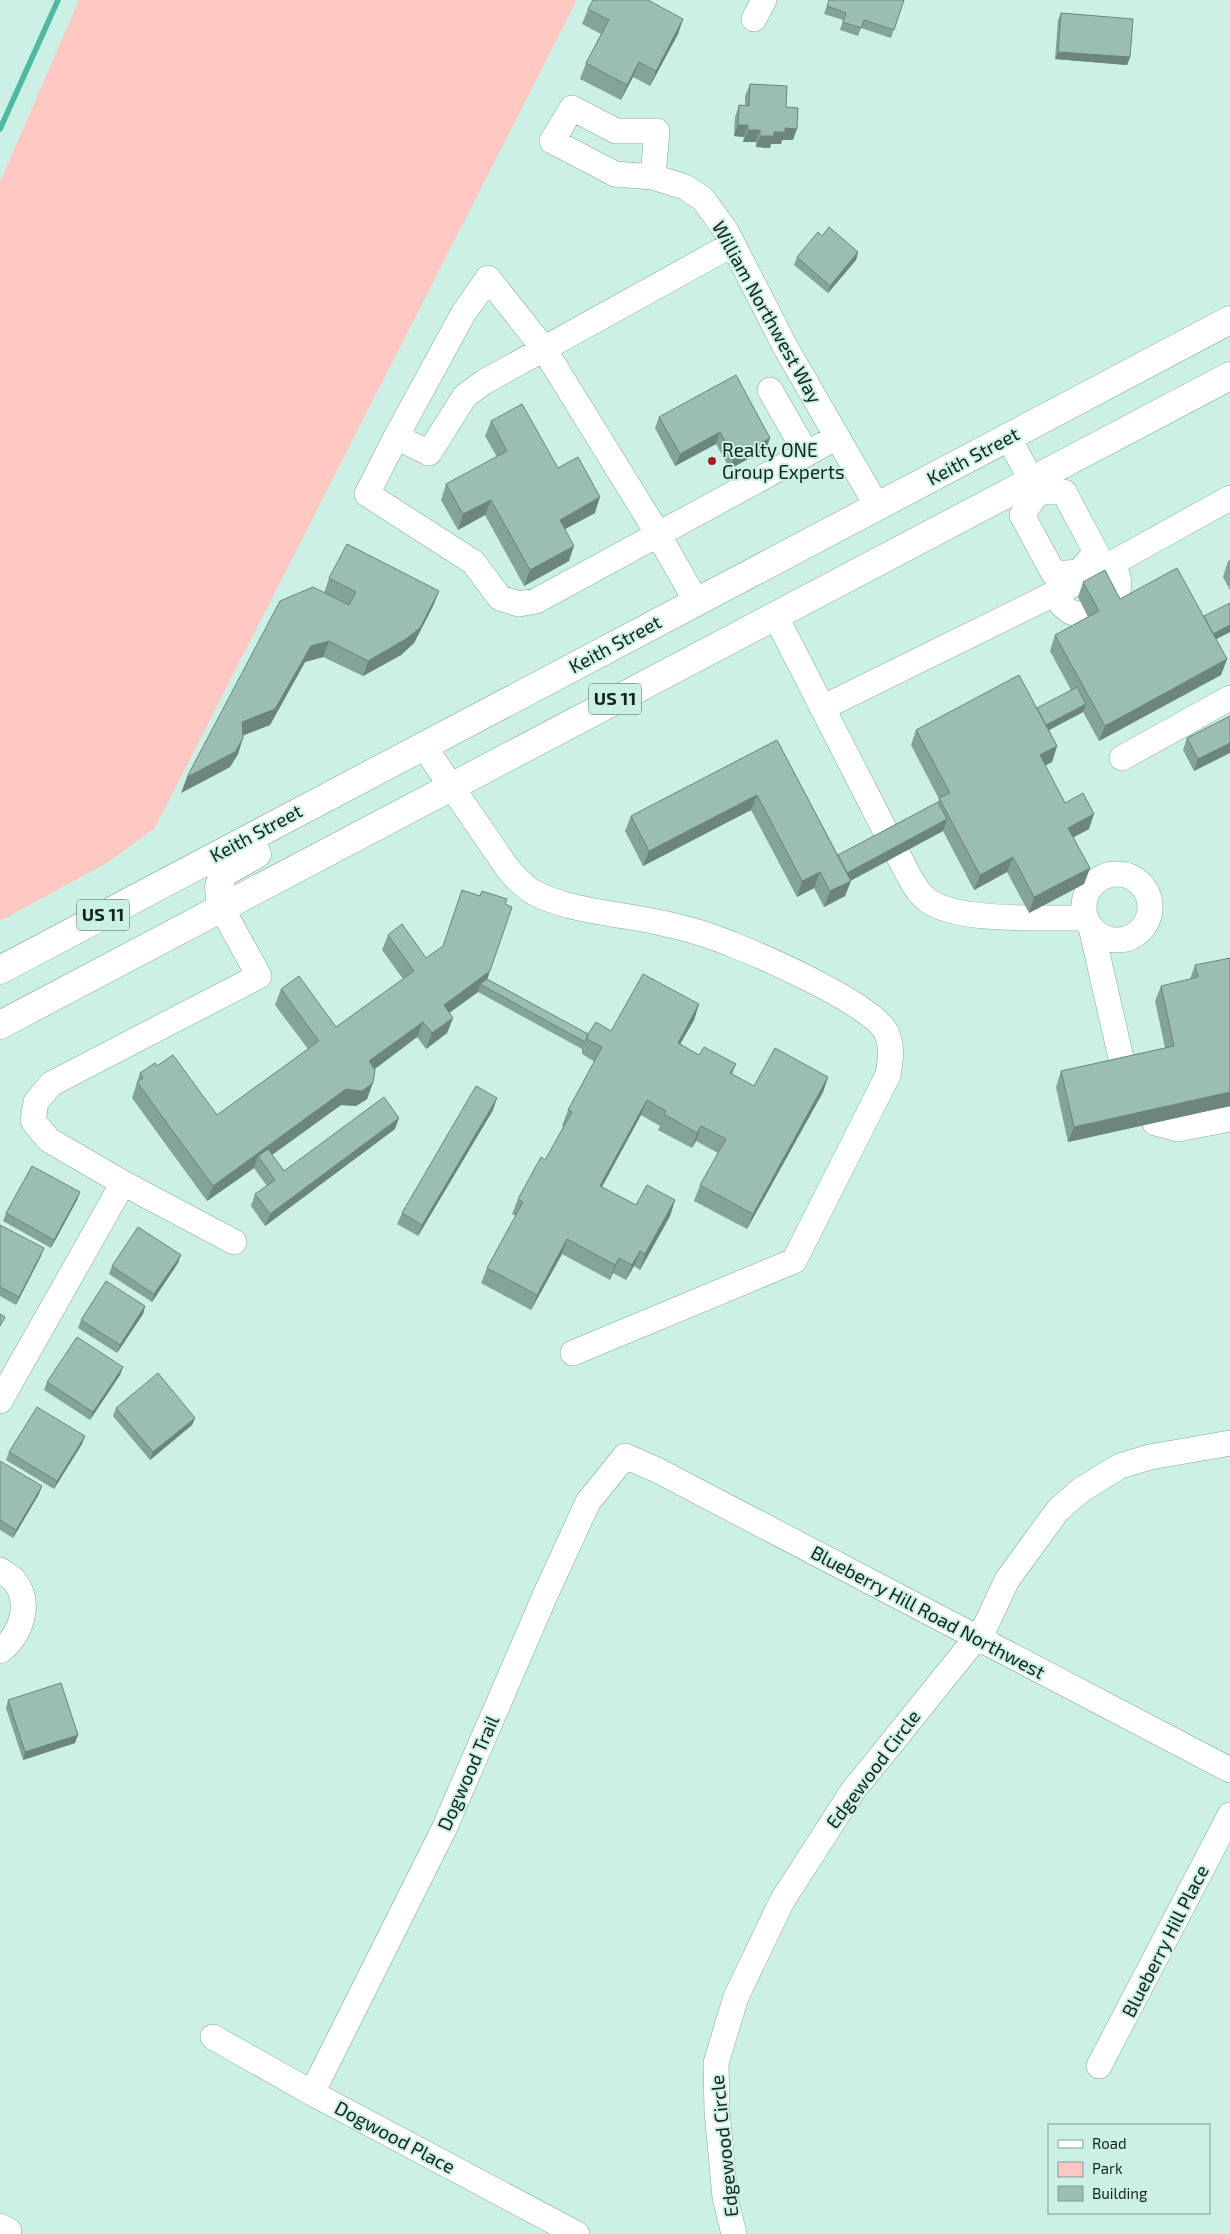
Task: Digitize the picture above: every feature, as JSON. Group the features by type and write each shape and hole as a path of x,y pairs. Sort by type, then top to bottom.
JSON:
{"main road":[{"name":"Keith Street","path":"0,970 1230,320"},
{"name":"US 11","path":"0,1025 775,615 1035,486 1230,376"},
{"path":"221,907 219,887 223,873 322,816 355,781"}],"street":[{"name":"William Northwest Way","path":"653,177 657,131 616,131 572,108 552,141 615,174 653,177 685,187 703,198 726,231 787,350 877,506"},
{"path":"396,437 429,453 465,396 484,382 733,244"},
{"path":"696,601 658,534 544,349 488,278 463,314 367,494 473,562 500,598 519,604 536,601 658,534 806,453 837,437"},
{"path":"770,390 806,453"},
{"path":"1008,437 1035,486 1064,492 1096,552 1081,576"},
{"path":"1035,486 1022,515 1054,574 1081,576"},
{"path":"822,708 1053,594 1081,576 1114,562 1230,498"},
{"path":"1053,594 1066,610 1079,615 1097,607 1118,591 1119,582 1114,562"},
{"path":"775,615 893,846 909,876 927,900 939,906 973,916 1088,923 1124,1071"},
{"path":"1122,758 1230,698"},
{"path":"423,745 508,868 518,880 533,892 558,902 662,923 730,943 841,995 870,1014 887,1033 890,1049 888,1076 794,1260 573,1353"},
{"path":"221,907 259,976 51,1084 36,1102 33,1121 49,1140 123,1183 234,1242"},
{"path":"1156,1123 1178,1129 1230,1119"},
{"path":"0,1401 123,1183"},
{"name":"Edgewood Circle","path":"734,2234 725,2197 717,2111 716,2063 736,1997 782,1901 852,1792 984,1627 1007,1580 1058,1510 1081,1490 1120,1466 1150,1458 1230,1443"},
{"name":"Blueberry Hill Road Northwest","path":"624,1456 658,1470 1230,1770"},
{"name":"Dogwood Trail","path":"312,2093 444,1828 547,1591 588,1502 624,1456"},
{"path":"0,1570 13,1579 23,1603 23,1617 19,1630 7,1646 0,1651"},
{"name":"Blueberry Hill Place","path":"1099,2066 1230,1815"},
{"name":"Dogwood Place","path":"213,2038 577,2234"}],"green space":[{"path":"79,0 577,0 155,828 107,863 0,921 0,182"}],"building":[{"path":"593,0 648,0 683,19 656,71 639,62 627,85 586,63 609,20 588,9"},
{"path":"829,0 904,0 894,30 864,20 861,28 843,22 846,13 827,6"},
{"path":"1061,13 1133,19 1130,57 1058,52"},
{"path":"750,84 787,86 786,107 798,108 797,129 785,128 785,132 774,132 774,136 760,136 760,130 748,130 748,125 738,125 739,105 749,106"},
{"path":"829,227 858,252 830,286 797,257 818,232 822,236"},
{"path":"736,375 770,438 734,458 720,432 680,454 659,417"},
{"path":"522,404 558,468 578,457 600,497 560,520 574,546 530,570 491,500 463,514 446,484 507,451 491,421"},
{"path":"347,544 439,591 420,628 406,639 368,661 329,641 311,646 275,709 242,722 243,738 235,752 187,777 280,601 313,587 349,605 356,592 329,578"},
{"path":"1177,568 1227,659 1105,726 1055,635 1099,611 1083,582 1105,570 1120,599"},
{"path":"1230,603 1230,625 1213,634 1204,616"},
{"path":"1019,675 1057,746 1040,755 1065,803 1083,793 1094,814 1068,828 1090,868 1034,897 1013,857 980,875 939,798 950,793 916,730"},
{"path":"1077,687 1086,704 1046,725 1037,708"},
{"path":"1230,716 1230,743 1198,759 1187,738"},
{"path":"777,740 851,881 830,891 820,872 802,881 757,795 649,851 631,816"},
{"path":"938,802 947,819 847,873 838,855"},
{"path":"462,890 480,896 482,891 507,899 505,904 512,907 490,971 444,1005 453,1018 432,1033 423,1022 369,1061 375,1070 373,1083 362,1091 346,1089 213,1186 137,1082 143,1078 140,1073 155,1063 157,1066 173,1055 217,1115 319,1041 281,989 299,976 336,1027 414,971 388,935 402,924 426,958 443,946"},
{"path":"1230,958 1230,1092 1074,1127 1061,1071 1174,1046 1161,986 1198,977 1195,965"},
{"path":"643,974 699,1004 678,1043 699,1055 704,1047 736,1064 730,1073 754,1086 775,1048 828,1077 753,1214 700,1185 726,1139 701,1126 697,1133 664,1114 666,1111 647,1100 600,1186 636,1205 647,1185 675,1200 645,1254 640,1251 632,1265 619,1258 615,1265 567,1239 537,1295 487,1268 523,1202 518,1199 541,1157 545,1160 572,1112 568,1110 602,1047 587,1039 588,1034 596,1022 611,1031"},
{"path":"487,979 588,1034 585,1042 480,984"},
{"path":"476,1086 497,1098 422,1225 402,1213"},
{"path":"384,1097 399,1118 270,1214 255,1194 275,1180 258,1156 268,1149 284,1171"},
{"path":"32,1166 80,1192 54,1240 6,1213"},
{"path":"0,1225 44,1248 19,1297 0,1287"},
{"path":"138,1227 181,1255 154,1294 112,1266"},
{"path":"106,1281 145,1306 120,1345 81,1320"},
{"path":"0,1314 5,1317 0,1326"},
{"path":"77,1337 123,1367 93,1412 47,1382"},
{"path":"158,1373 195,1418 153,1452 116,1408"},
{"path":"37,1407 85,1436 57,1481 9,1452"},
{"path":"0,1461 42,1486 16,1530 0,1520"},
{"path":"61,1683 78,1735 25,1752 8,1700"}],"waterway":[{"path":"0,129 58,0"}],"place":[{"name":"Realty ONE Group Experts","path":"712,461"}]}
